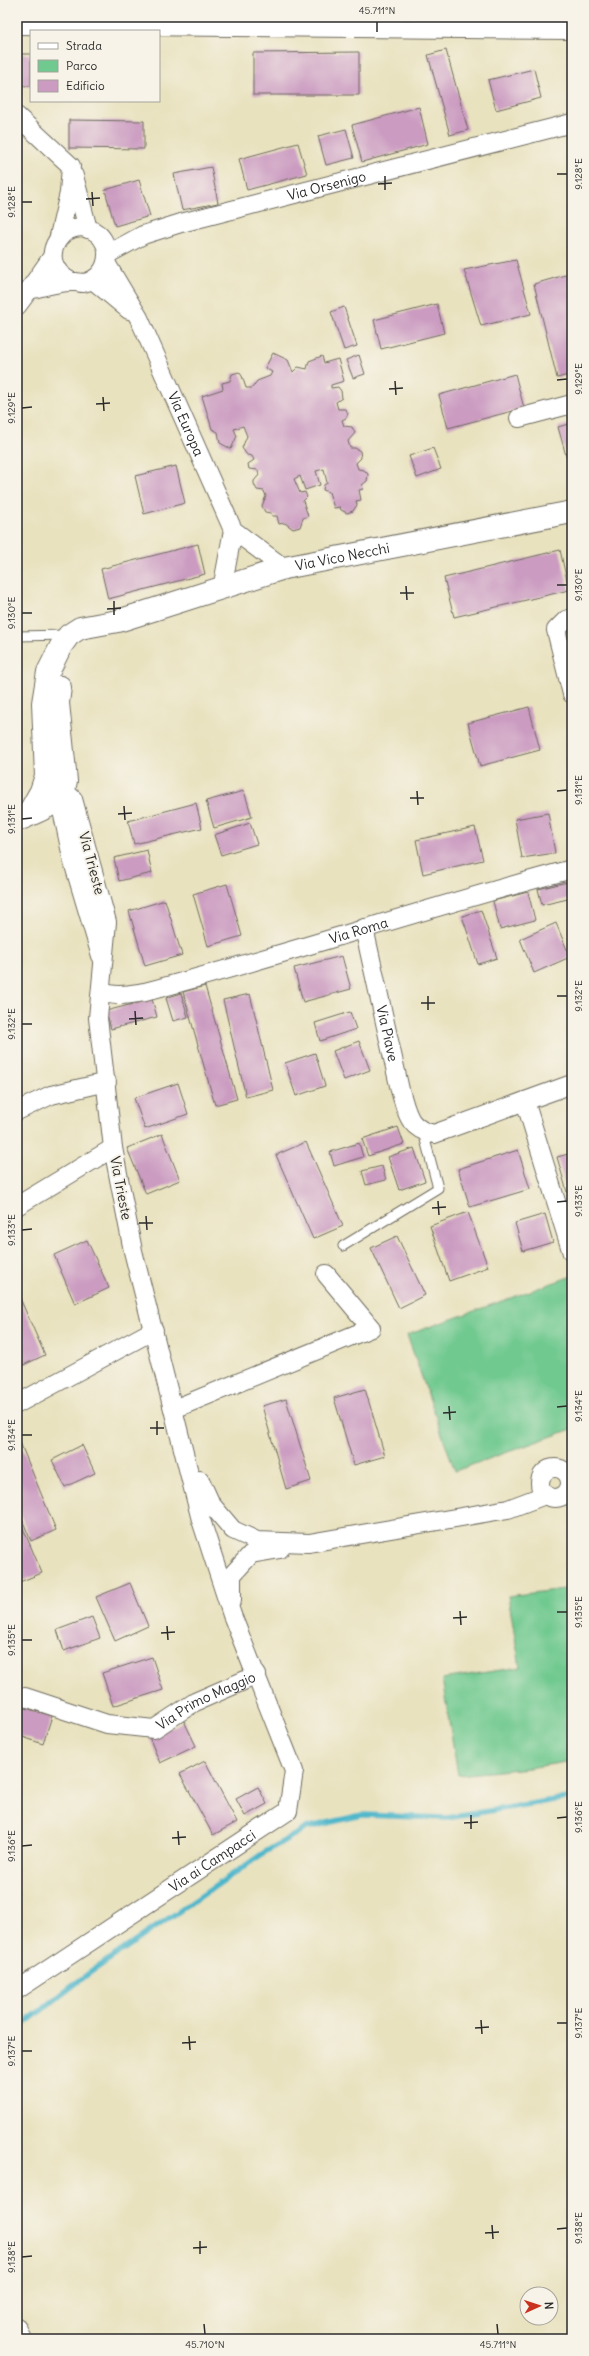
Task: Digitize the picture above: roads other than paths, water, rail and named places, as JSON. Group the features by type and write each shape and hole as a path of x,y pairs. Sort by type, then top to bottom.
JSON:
{"street":[{"path":"17,25 289,22 572,30"},
{"path":"17,116 71,166 92,231 104,242 107,258 100,274 93,280 81,283 72,282 29,290"},
{"name":"Via Orsenigo","path":"107,258 143,235 181,223 572,123"},
{"path":"17,306 52,256 55,243 59,236 69,193 71,166"},
{"path":"59,236 67,230 78,227 92,231 143,235"},
{"path":"52,256 55,268 63,277 72,282"},
{"name":"Via Europa","path":"107,258 139,318 233,530 284,568"},
{"path":"93,280 139,318"},
{"path":"519,418 572,404"},
{"name":"Via Vico Necchi","path":"26,813 46,776 44,690 48,672 54,657 70,635 80,628 118,621 284,568 572,512"},
{"path":"222,589 233,530"},
{"path":"572,618 566,620 556,630 572,694"},
{"name":"Via Vico Necchi","path":"26,813 60,794 66,781 58,703 62,677 67,664 80,646 118,621"},
{"name":"Via Vico Necchi","path":"44,727 53,747 60,794"},
{"name":"Via Trieste","path":"60,794 73,862 102,977 98,1018 107,1082 113,1148 133,1251 185,1451"},
{"name":"Via Roma","path":"102,977 109,994 131,994 145,992 233,969 364,928 572,869"},
{"name":"Via Piave","path":"364,928 407,1113 413,1125 423,1132"},
{"path":"17,1110 51,1095 107,1082"},
{"path":"423,1132 434,1134 572,1084"},
{"path":"525,1101 572,1253"},
{"path":"17,1206 113,1148"},
{"path":"174,1409 371,1328 326,1274"},
{"path":"17,1404 154,1330"},
{"path":"185,1451 211,1504 233,1530 257,1541 308,1543"},
{"name":"Via Primo Maggio","path":"25,1697 108,1724 154,1729 196,1702 256,1675 232,1615 201,1520 185,1451"},
{"path":"555,1468 570,1479 564,1496 556,1499 542,1489 541,1477 549,1469 555,1468"},
{"path":"232,1615 232,1575 251,1554 508,1509 542,1489"},
{"name":"Via ai Campacci","path":"17,1990 288,1811 294,1771 256,1675"},
{"path":"17,2327 22,2339"}],"lane":[{"path":"17,636 70,635"},
{"name":"Via Piave","path":"342,1246 438,1188 423,1132"}],"waterway":[{"path":"17,2029 88,1974 265,1852 306,1828 362,1815 447,1818 572,1797"}]}
